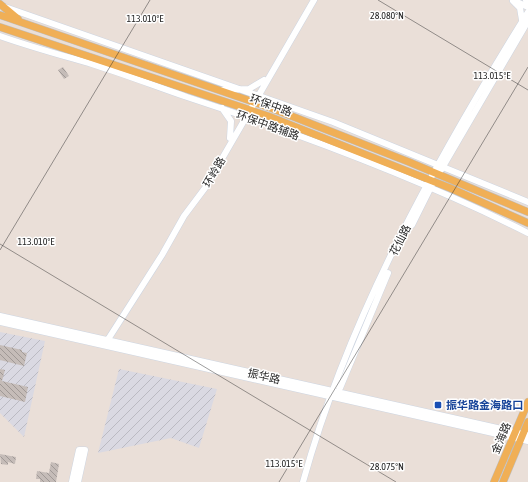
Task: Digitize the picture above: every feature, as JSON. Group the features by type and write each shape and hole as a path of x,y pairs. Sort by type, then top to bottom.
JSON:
{"main road":[{"path":"1,5 24,23"},
{"name":"环保中路","path":"0,15 271,108 414,164 528,212"},
{"name":"环保中路","path":"0,26 204,93 268,116 403,169 431,184 459,192 528,223"},
{"path":"0,31 19,33"},
{"name":"金海路","path":"494,482 528,402"},
{"name":"金海路","path":"503,482 525,437 528,422"}],"street":[{"name":"环岭路","path":"106,340 160,254 182,214 202,187 230,138 259,95 264,82 311,0"},
{"name":"环岭路","path":"264,82 314,0"},
{"path":"512,0 528,7"},
{"path":"512,0 522,11 524,25"},
{"path":"1,5 333,122 528,202"},
{"name":"花仙路","path":"303,482 372,297 436,173 524,25 528,12"},
{"name":"花仙路","path":"524,25 528,21"},
{"name":"环保中路辅路","path":"0,36 61,57 93,64 223,108 418,183 431,184 440,192 503,220 528,233"},
{"path":"218,90 244,90 254,88 264,82"},
{"path":"204,93 223,108 231,121 230,138"},
{"path":"259,95 266,105 271,108"},
{"name":"环岭路","path":"106,340 162,255 184,216 205,188 244,116"},
{"path":"236,133 247,122 253,119 268,116"},
{"path":"414,164 428,161 451,148"},
{"path":"451,148 450,160 454,172 468,186"},
{"path":"403,169 414,177 418,183 420,204"},
{"path":"420,204 440,192 448,190 459,192"},
{"name":"振华路","path":"0,316 525,437"},
{"name":"振华路","path":"0,322 335,394"},
{"name":"花仙路","path":"308,482 335,394"},
{"path":"72,482 79,450 85,450 78,482"}],"shaded area":[{"path":"0,332 45,341 24,437 0,413"},
{"path":"119,369 217,389 199,448 171,438 98,453"}],"building":[{"path":"63,67 69,76 64,79 58,70"},
{"path":"0,345 22,350 22,352 27,353 24,366 0,360"},
{"path":"0,369 5,370 2,381 28,387 25,402 0,396"},
{"path":"0,454 16,457 15,464 8,462 8,465 1,464"},
{"path":"51,462 59,464 56,482 40,482 40,479 36,479 37,471 49,473"}],"place":[{"name":"振华路金海路口","path":"438,405"}]}
